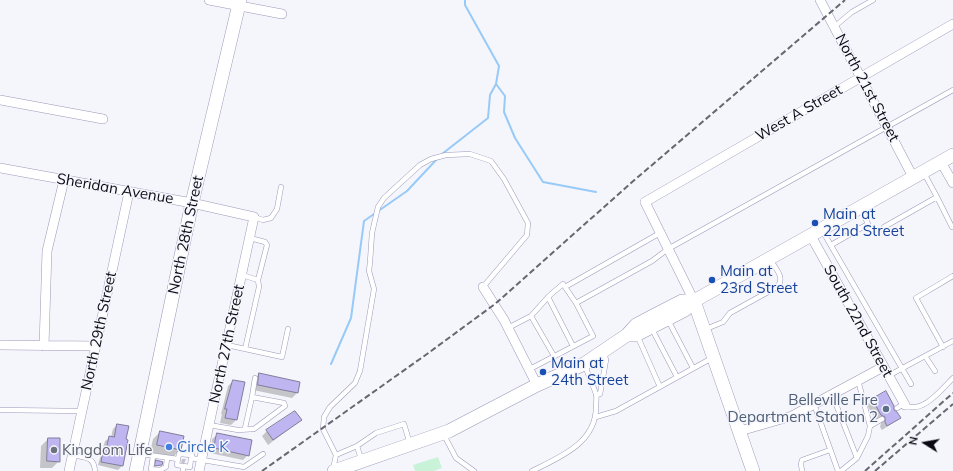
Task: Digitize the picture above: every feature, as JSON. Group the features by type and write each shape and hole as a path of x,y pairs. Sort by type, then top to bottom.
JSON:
{"main road":[{"name":"North 28th Street","path":"136,471 146,455 192,203 239,3"},
{"path":"333,471 443,433 538,385 584,364 604,350 632,335 651,328 685,310 694,301 953,155"},
{"path":"632,335 636,325 667,308 682,301 694,301"},
{"path":"694,301 753,471"}],"street":[{"path":"209,0 239,3 282,14"},
{"name":"North 21st Street","path":"820,0 888,127 918,174"},
{"name":"West A Street","path":"660,233 644,202 953,24"},
{"path":"0,100 103,119"},
{"path":"941,162 953,184"},
{"name":"Sheridan Avenue","path":"0,168 192,203 254,217"},
{"path":"44,346 47,251 64,180"},
{"name":"North 29th Street","path":"69,471 129,192"},
{"name":"North 27th Street","path":"199,471 196,459 209,425 254,217"},
{"path":"660,233 694,301"},
{"name":"South 22nd Street","path":"817,233 902,406"},
{"path":"483,287 508,328 538,385"},
{"path":"0,345 96,346"},
{"path":"740,431 792,416 883,367"}],"lane":[{"path":"834,27 852,12 873,0"},
{"path":"576,303 652,261 668,249 953,90"},
{"path":"333,471 336,455 323,429 324,417 330,407 354,383 360,371 374,289 369,271 372,233 378,207 384,198 420,165 431,159 446,155 470,154 491,161 504,179 528,223 527,235 483,287"},
{"path":"918,174 937,198 952,228"},
{"path":"254,217 263,220 271,218 276,208 281,187"},
{"path":"884,227 937,198"},
{"path":"831,245 868,224 860,208"},
{"path":"565,287 660,233"},
{"path":"817,233 831,245 911,384"},
{"path":"245,349 259,286 258,280 267,246 265,242 250,238"},
{"path":"704,330 723,322 730,313 777,287 781,283 781,279 770,259"},
{"path":"242,275 258,280"},
{"path":"943,346 916,298 953,276"},
{"path":"508,328 531,316 548,297 563,284 576,303 593,336 530,369"},
{"path":"548,297 573,346"},
{"path":"531,316 554,356"},
{"path":"668,318 693,368"},
{"path":"651,328 677,377"},
{"path":"227,344 282,357 288,329"},
{"path":"632,335 660,387"},
{"path":"888,376 953,342"},
{"path":"596,395 600,394 606,360 604,350"},
{"path":"925,356 935,371"},
{"path":"596,418 616,411 714,357"},
{"path":"532,471 560,458 578,446 592,427 596,418 596,395 584,364"},
{"path":"245,428 255,378"},
{"path":"902,406 916,408 925,404 953,378"},
{"path":"814,404 830,450 840,471 857,458 868,436 870,426 858,380"},
{"path":"832,394 857,458"},
{"path":"209,425 238,430 245,428 254,429 285,406 284,403 252,397"},
{"path":"0,410 82,411"},
{"path":"870,426 882,419"},
{"path":"336,455 357,446 376,433 404,424 411,444"},
{"path":"443,433 456,458 474,471"},
{"path":"357,446 362,461"},
{"path":"802,471 802,460 830,450"},
{"path":"196,459 190,467 183,469 177,465 179,454 192,455 196,459 244,467 263,454"},
{"path":"72,455 91,459 95,463 95,471"},
{"path":"168,458 166,467 160,470 151,469 146,455 178,459"}],"green space":[{"path":"438,457 442,468 434,471 415,471 413,465"}],"building":[{"path":"259,373 300,382 298,393 258,385"},
{"path":"233,380 245,382 237,420 225,418 227,409 225,409"},
{"name":"Belleville Fire Department Station 2","path":"886,391 894,406 894,410 901,418 887,426 885,417 881,415 872,399"},
{"path":"295,411 302,420 273,440 266,430"},
{"path":"117,424 129,426 123,466 101,462 103,450 106,450 109,436 114,437"},
{"path":"160,431 184,436 181,450 157,445"},
{"path":"217,433 252,440 249,456 214,448"},
{"name":"Kingdom Life","path":"48,438 60,438 60,462 47,461"},
{"path":"156,460 163,462 162,465 155,466"}],"waterway":[{"path":"465,0 465,5 499,66 496,84 505,96 504,112 515,138 543,182 596,192"},
{"path":"442,154 488,118 490,95 496,84"},
{"path":"331,364 351,318 364,221 407,191 437,159"}],"railway":[{"path":"262,471 495,304 631,183 845,0"},
{"path":"865,471 953,393"},
{"path":"875,471 953,404"}],"place":[{"name":"Main at 22nd Street","path":"815,223"},
{"name":"Main at 23rd Street","path":"712,280"},
{"name":"Main at 24th Street","path":"543,372"},
{"name":"Belleville Fire Department Station 2","path":"886,409"},
{"name":"Circle K","path":"169,447"},
{"name":"Kingdom Life","path":"54,450"}]}
